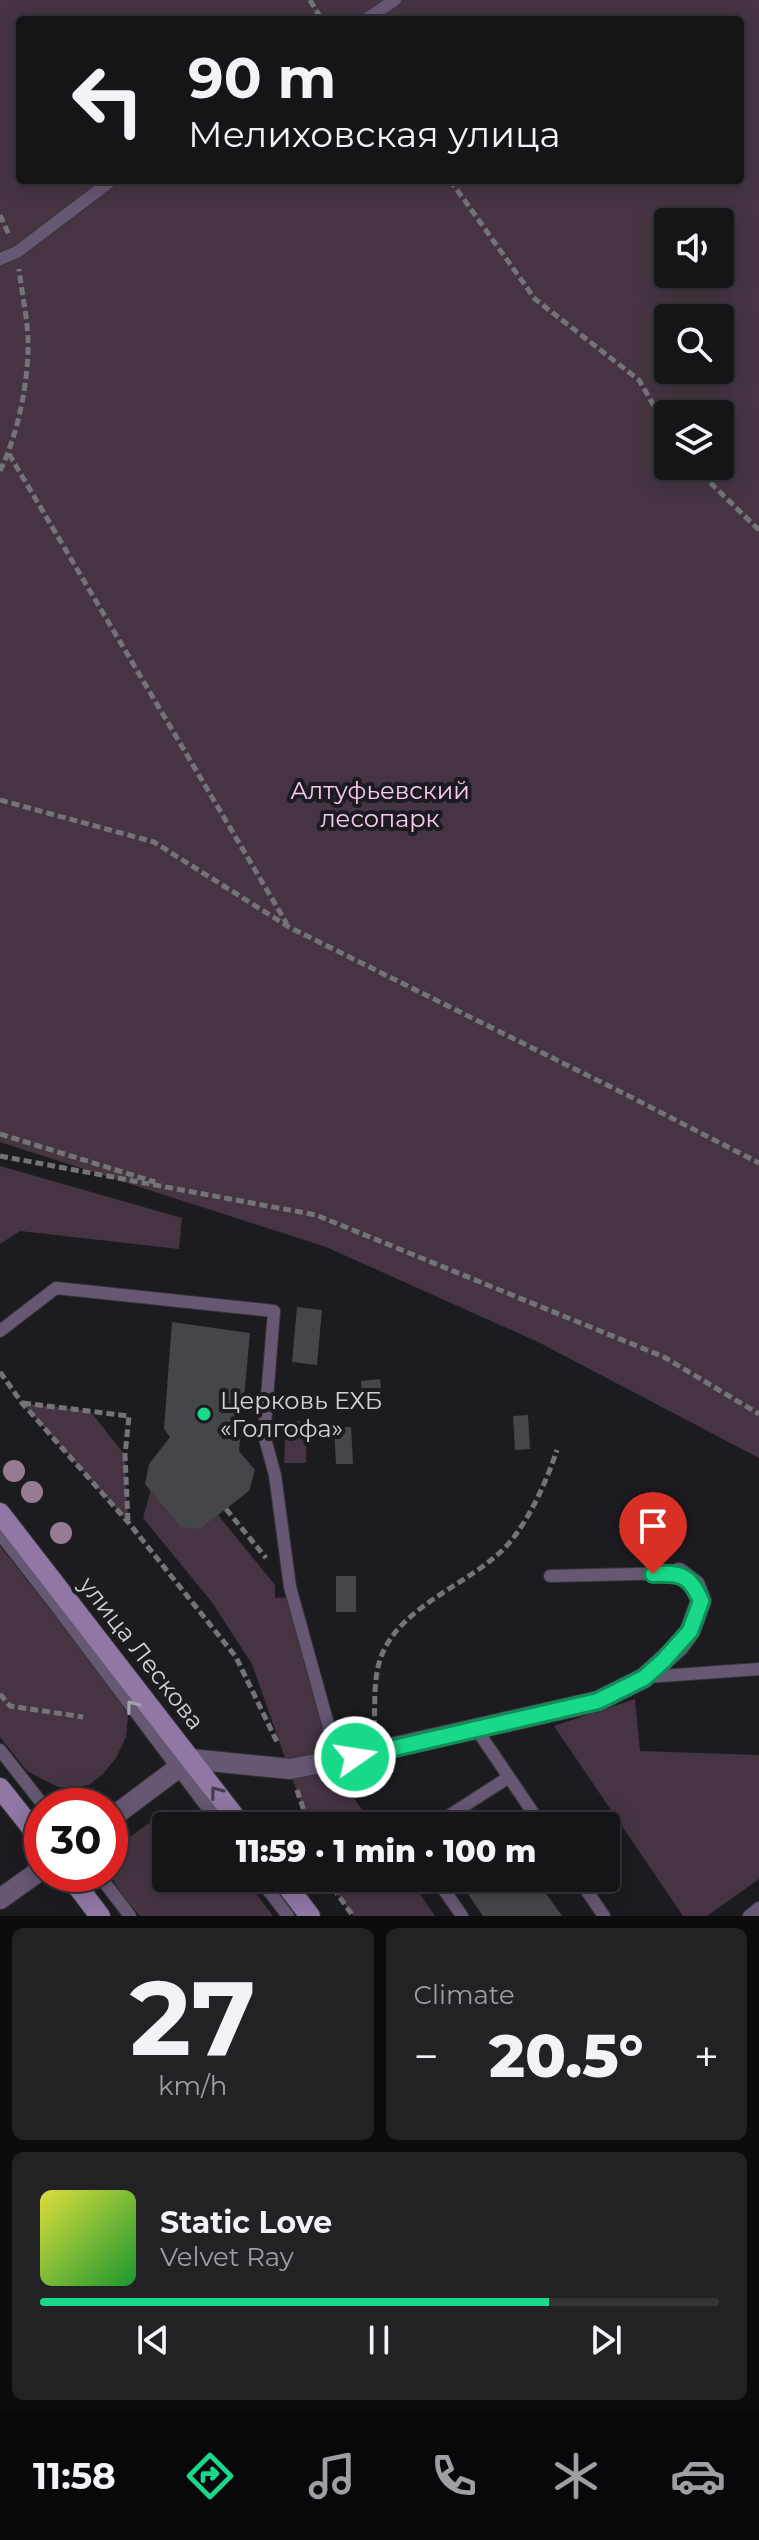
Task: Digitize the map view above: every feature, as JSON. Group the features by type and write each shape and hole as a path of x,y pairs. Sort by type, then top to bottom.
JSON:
{"main road":[{"name":"улица Лескова","path":"0,1513 184,1764 229,1812"},
{"path":"0,1788 24,1818"},
{"path":"82,1892 100,1916"},
{"path":"292,1892 310,1916"}],"street":[{"path":"128,1806 184,1764 290,1769 598,1701 644,1678 679,1646 690,1631 701,1601 695,1585 679,1573"},
{"path":"0,1899 24,1882"}],"lane":[{"path":"371,16 395,0"},
{"path":"0,259 17,252 107,184"},
{"path":"0,1331 56,1288 274,1311 264,1435 275,1475 290,1587 338,1760"},
{"name":"улица Лескова","path":"0,1534 184,1764 213,1812"},
{"path":"550,1576 679,1573"},
{"path":"644,1678 759,1669"},
{"path":"477,1730 533,1812"},
{"path":"0,1750 30,1788"},
{"path":"455,1812 509,1777"},
{"path":"112,1892 130,1916"},
{"path":"270,1892 288,1916"},
{"path":"446,1892 462,1916"},
{"path":"588,1892 604,1916"},
{"path":"749,1916 759,1908"}],"path":[{"path":"453,184 535,299 639,380 654,406"},
{"path":"0,471 9,454 23,393 28,349 17,252"},
{"path":"9,454 289,927"},
{"path":"707,480 759,530"},
{"path":"0,800 154,842 289,927 759,1163"},
{"path":"0,1134 179,1190"},
{"path":"0,1156 316,1215 664,1357 759,1414"},
{"path":"0,1372 22,1403 128,1522 236,1657 290,1769 304,1812"},
{"path":"22,1403 129,1416 125,1455 128,1522"},
{"path":"373,1753 377,1671 386,1646 408,1619 489,1562 511,1541 548,1477 557,1450"},
{"path":"226,1509 290,1587"},
{"path":"0,1694 10,1706 83,1717"},
{"path":"336,1892 353,1916"}],"green space":[{"name":"Алтуфьевский лесопарк","path":"0,0 759,0 759,1458 538,1342 326,1247 0,1142"},
{"path":"0,1166 182,1218 179,1249 20,1231 0,1244"},
{"path":"22,1403 90,1411 125,1455 128,1522"},
{"path":"286,1420 307,1422 306,1463 284,1463"},
{"path":"151,1489 200,1529 218,1515 275,1585 275,1598 293,1597 338,1760 339,1776 363,1812 304,1812 252,1664 211,1601 143,1518"},
{"path":"0,1546 121,1699 128,1716 126,1737 116,1758 89,1785 74,1788 58,1787 27,1771 0,1737"},
{"path":"635,1699 640,1751 759,1755 759,1879 707,1916 683,1916 620,1823 620,1812 612,1812 554,1726"},
{"path":"152,1822 152,1892 255,1892 273,1916 140,1916 121,1892 128,1892 128,1839"},
{"path":"336,1892 419,1892 435,1916 353,1916"}],"building":[{"path":"297,1307 322,1310 317,1365 292,1362"},
{"name":"Церковь ЕХБ «Голгофа»","path":"172,1322 250,1333 239,1451 255,1470 249,1491 200,1529 181,1527 145,1484 149,1464 170,1437 164,1429"},
{"path":"380,1379 382,1396 362,1398 361,1381"},
{"path":"528,1415 530,1449 515,1450 513,1416"},
{"path":"334,1427 351,1427 353,1464 336,1464"},
{"path":"336,1576 356,1576 356,1612 336,1612"},
{"path":"467,1892 545,1892 562,1916 483,1916"}],"place":[{"name":"Церковь ЕХБ «Голгофа»","path":"204,1414"}],"route":[{"path":"355,1757 598,1701 644,1678 679,1646 698,1616 701,1601 695,1585 679,1573 653,1574"}]}
